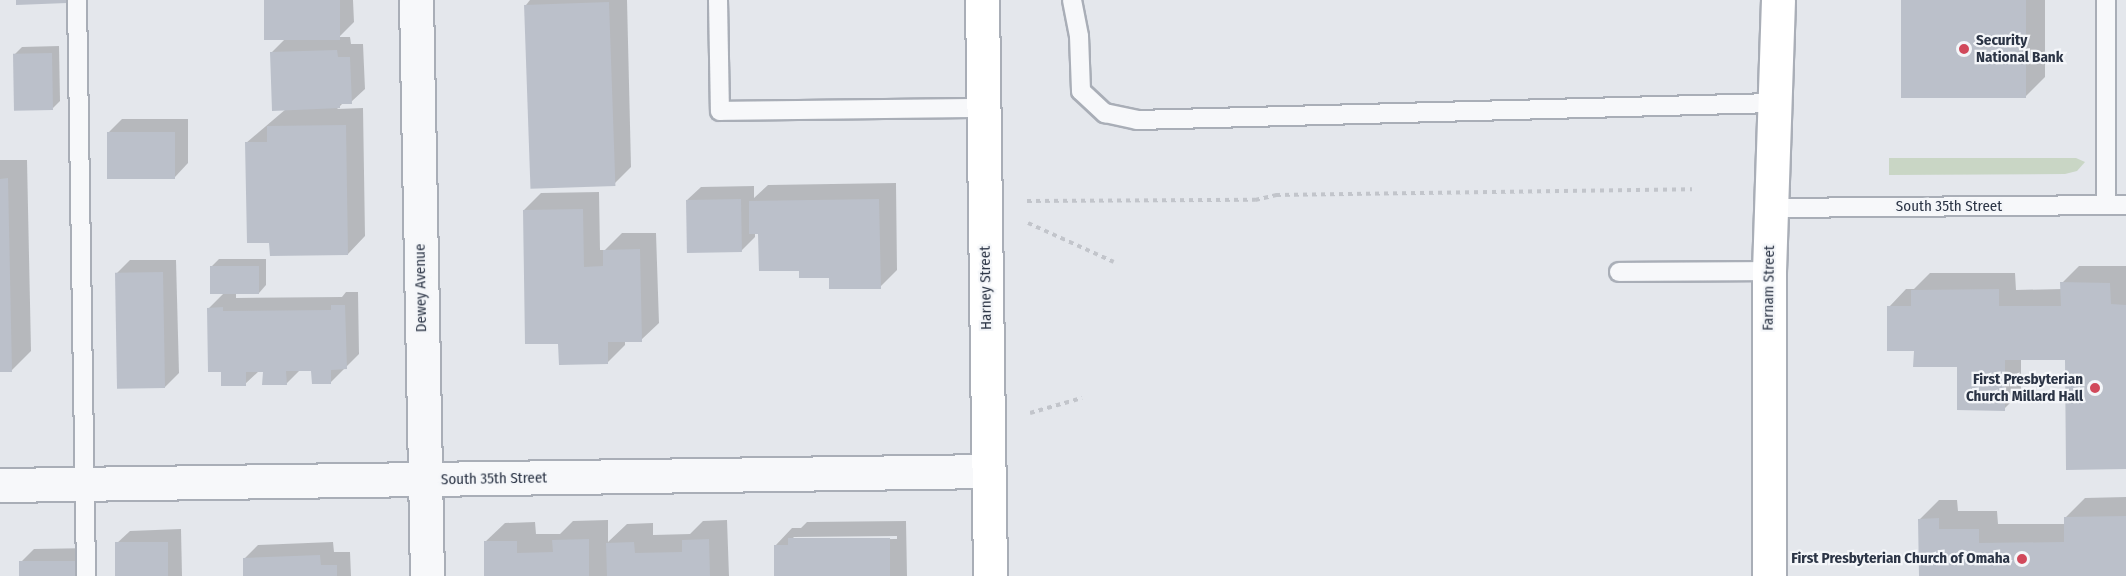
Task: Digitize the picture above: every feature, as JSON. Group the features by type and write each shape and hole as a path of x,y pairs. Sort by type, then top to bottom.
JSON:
{"main road":[{"name":"Harney Street","path":"982,0 990,576"},
{"name":"Farnam Street","path":"1769,576 1769,272 1778,0"}],"street":[{"name":"Dewey Avenue","path":"416,0 427,576"},
{"name":"South 35th Street","path":"0,485 988,471"}],"lane":[{"path":"76,0 86,576"},
{"path":"718,0 720,111 984,108"},
{"path":"1072,0 1079,36 1081,91 1105,113 1137,120 1775,103"},
{"path":"2106,0 2106,206"},
{"name":"South 35th Street","path":"1772,208 2126,205"},
{"path":"1619,272 1769,272"}],"path":[{"path":"1028,201 1255,200 1276,195 1692,189"},
{"path":"1028,223 1114,262"},
{"path":"1030,413 1082,398"}],"green space":[{"path":"1889,158 2076,158 2085,162 2077,171 2065,174 1889,175"}],"building":[{"path":"16,0 67,0 67,3 16,5"},
{"path":"264,0 340,0 340,40 264,40"},
{"name":"Security National Bank","path":"1901,0 2026,0 2026,98 1901,98"},
{"path":"609,2 615,186 530,189 524,5"},
{"path":"337,50 338,57 350,57 352,104 340,104 340,108 272,111 270,52"},
{"path":"52,53 53,110 14,111 13,54"},
{"path":"346,125 348,255 270,256 269,243 247,243 245,142 267,142 267,126"},
{"path":"107,132 175,132 175,179 107,179"},
{"path":"8,178 12,372 0,372 0,179"},
{"path":"741,199 742,252 687,253 686,200"},
{"path":"879,199 881,289 829,289 829,278 799,278 799,271 759,271 758,234 749,234 749,201"},
{"path":"583,209 584,267 603,266 603,250 640,249 642,342 608,342 608,364 559,365 558,344 525,344 523,210"},
{"path":"210,266 259,266 259,294 210,294"},
{"path":"163,272 165,388 117,389 115,273"},
{"name":"First Presbyterian Church Millard Hall","path":"2060,282 2110,283 2111,304 2126,305 2126,469 2066,470 2065,360 2005,360 2005,411 1957,410 1957,367 1913,367 1914,351 1887,351 1887,306 1911,306 1911,290 1999,289 1999,306 2061,306"},
{"path":"331,305 345,305 347,369 331,370 331,384 312,384 311,371 286,371 287,385 262,385 263,372 246,372 246,386 221,386 221,372 208,372 207,308 223,307 223,311 331,310"},
{"name":"First Presbyterian Church of Omaha","path":"2126,516 2126,576 1919,576 1918,519 1939,518 1939,529 1979,529 1979,543 2064,542 2064,517"},
{"path":"788,538 890,538 890,576 774,576 774,545 788,545"},
{"path":"589,539 589,576 484,576 484,541 517,541 517,553 553,552 552,540"},
{"path":"709,539 710,576 607,576 606,543 634,542 635,553 682,552 682,540"},
{"path":"115,542 168,542 168,576 115,576"},
{"path":"320,555 321,565 337,565 337,576 243,576 243,558"},
{"path":"19,561 80,561 80,576 19,576"}],"place":[{"name":"Security National Bank","path":"1964,49"},
{"name":"First Presbyterian Church Millard Hall","path":"2095,388"},
{"name":"First Presbyterian Church of Omaha","path":"2022,559"}]}
